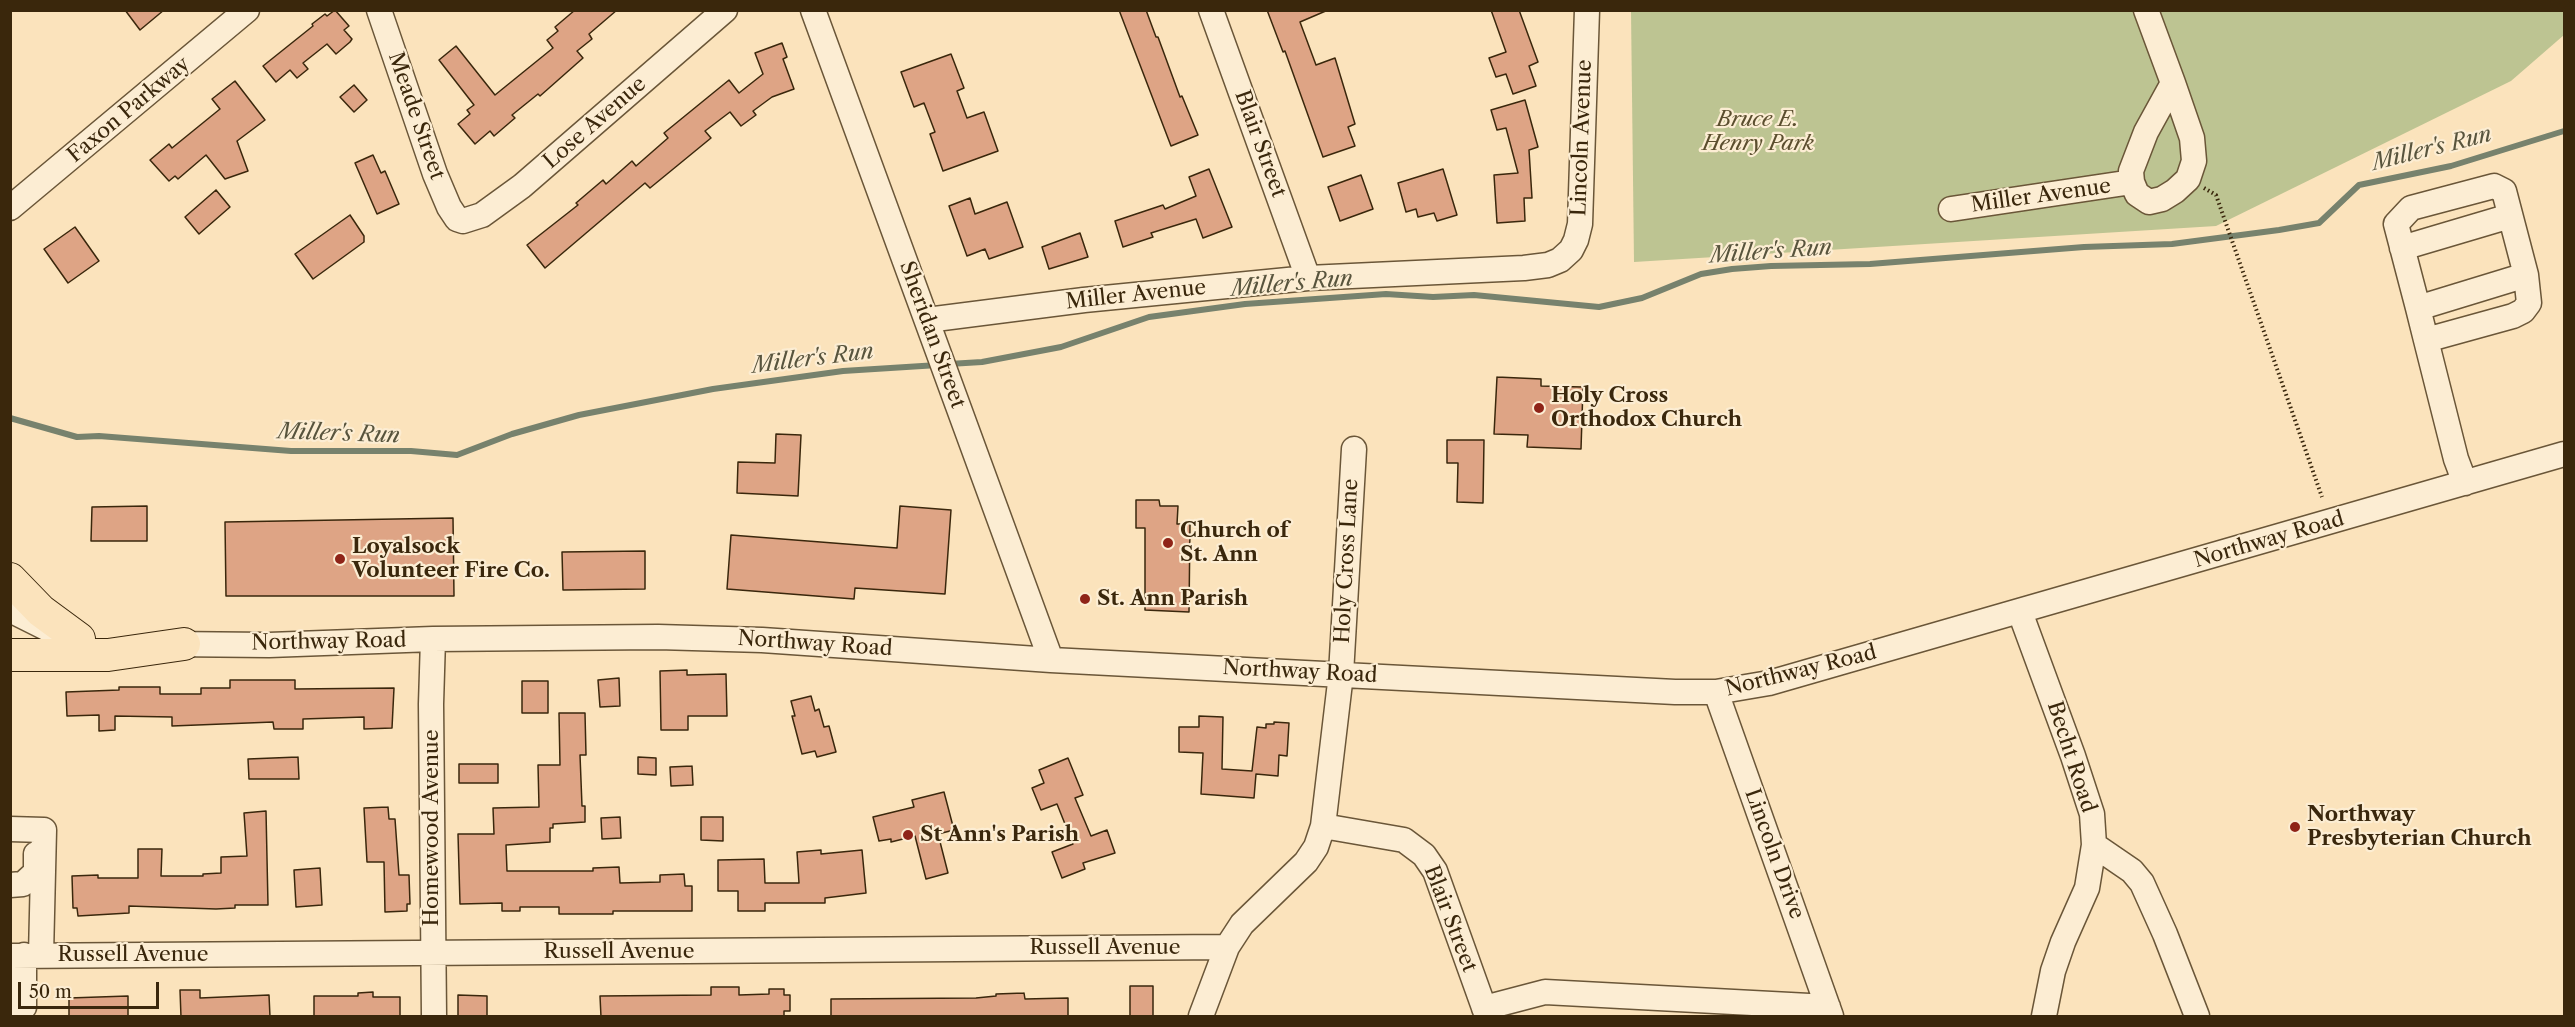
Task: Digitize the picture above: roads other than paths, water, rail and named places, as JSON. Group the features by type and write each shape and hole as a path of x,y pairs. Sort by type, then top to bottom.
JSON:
{"main road":[{"path":"10,579 41,611 79,639"},
{"path":"10,655 108,654 184,644"}],"street":[{"name":"Faxon Parkway","path":"10,208 247,10"},
{"name":"Meade Street","path":"378,10 435,174 449,207 457,219"},
{"name":"Lose Avenue","path":"457,219 463,221 482,215 522,186 725,10"},
{"name":"Sheridan Street","path":"813,10 1051,660"},
{"name":"Blair Street","path":"1211,10 1308,278"},
{"name":"Lincoln Avenue","path":"1560,260 1571,250 1580,224 1587,10"},
{"path":"2146,10 2173,83 2192,138 2194,161 2188,178 2175,191 2162,199 2149,202 2137,194 2132,182 2131,171 2146,132 2173,83"},
{"name":"Miller Avenue","path":"1951,209 2132,182"},
{"path":"2426,340 2523,311 2529,303 2526,275 2504,191 2494,186 2411,208 2396,224 2456,459 2465,483"},
{"path":"2402,248 2510,216"},
{"name":"Miller Avenue","path":"927,320 1084,300 1308,278 1524,268 1548,265 1560,260"},
{"path":"2418,308 2526,275"},
{"name":"Holy Cross Lane","path":"1341,674 1354,449"},
{"name":"Northway Road","path":"10,609 51,631 109,644 269,645 434,639 658,637 751,639 1051,660 1674,692 1716,692 1769,683 2565,454"},
{"name":"Becht Road","path":"2020,612 2092,814 2094,845 2088,888 2056,961 2044,1017"},
{"name":"Homewood Avenue","path":"434,639 431,704 434,1017"},
{"path":"1201,1017 1227,947 1242,924 1306,862 1316,847 1323,826 1341,674"},
{"name":"Lincoln Drive","path":"1716,692 1829,1012"},
{"name":"Blair Street","path":"1323,826 1404,840 1424,855 1435,871 1485,1012"},
{"path":"10,830 44,830 42,900 25,955 20,1010"},
{"path":"10,839 30,845 37,855 36,872 23,884 10,885"},
{"path":"2094,845 2132,871 2142,883 2165,934 2197,1017"},
{"path":"10,899 42,900"},
{"name":"Russell Avenue","path":"25,955 1227,947"},
{"path":"1485,1012 1545,992 1603,993 1829,1012"}],"waterway":[{"name":"Miller's Run","path":"949,364 982,362 1061,347 1149,317 1245,304 1386,294 1433,297 1474,295 1599,307 1642,298 1701,274 1732,269 1870,264 2084,247 2172,244 2279,230 2319,223 2359,185 2451,166 2564,131"},
{"name":"Miller's Run","path":"10,418 77,437 99,436 291,451 411,451 457,455 512,434 579,415 713,389 843,371 938,365"}],"place":[{"name":"Holy Cross Orthodox Church","path":"1539,408"},
{"name":"Church of St. Ann","path":"1168,543"},
{"name":"Loyalsock Volunteer Fire Co.","path":"340,559"},
{"name":"St. Ann Parish","path":"1085,599"},
{"name":"Northway Presbyterian Church","path":"2295,827"},
{"name":"St Ann's Parish","path":"908,835"}],"park label":[{"name":"Bruce E. Henry Park","path":"1758,132"}]}
